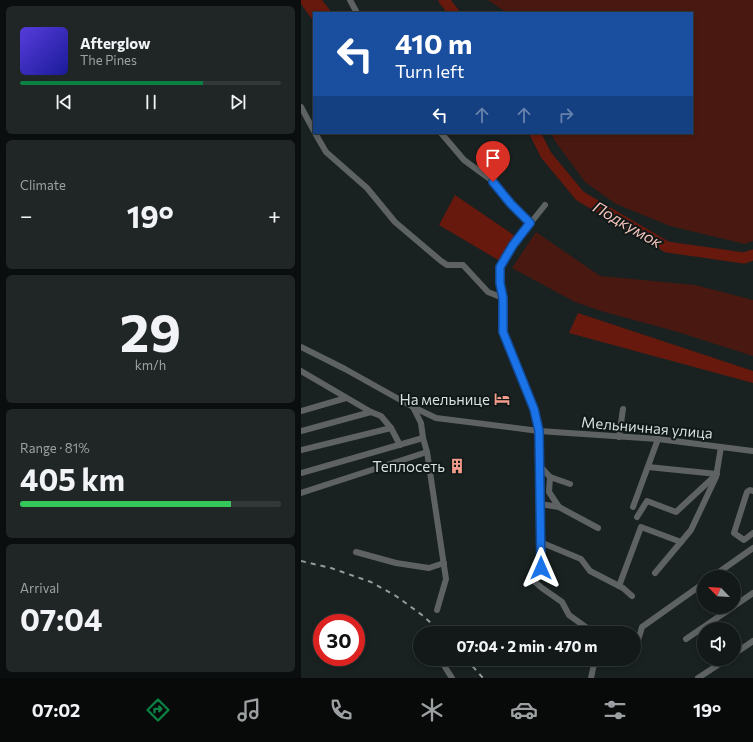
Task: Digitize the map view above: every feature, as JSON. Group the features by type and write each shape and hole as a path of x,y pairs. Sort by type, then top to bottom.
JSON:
{"street":[{"path":"350,0 356,12"},
{"path":"301,107 313,128"},
{"path":"316,134 326,152 367,188 395,222 441,261 447,265 463,265 488,292 503,298"},
{"path":"442,134 465,160 493,182 511,204 530,223"},
{"path":"545,205 513,245 500,267 500,283 503,298 503,332 534,409 539,431 542,504 541,568 535,582 562,602 569,615 584,626"},
{"name":"Мельничная улица","path":"301,347 436,418 539,431 658,439 753,451"},
{"path":"301,371 346,398 381,416 391,428 400,445"},
{"path":"301,411 346,398"},
{"path":"413,407 421,423 427,452 446,579 437,610"},
{"path":"619,437 623,409"},
{"path":"301,431 371,412"},
{"path":"301,450 391,428"},
{"path":"301,473 423,438"},
{"path":"633,507 658,439"},
{"path":"655,573 691,530 716,477 721,447"},
{"path":"301,493 427,452"},
{"path":"540,466 550,476 569,484"},
{"path":"648,467 717,474"},
{"path":"637,517 647,501 676,512 717,474"},
{"path":"550,476 549,492 559,507"},
{"path":"753,491 750,490 747,492 734,533 744,540 753,533"},
{"path":"542,504 551,495"},
{"path":"542,504 559,507 598,528"},
{"path":"619,586 641,528 681,542"},
{"path":"541,542 581,558 590,571 623,588 632,596"},
{"path":"722,570 753,548"},
{"path":"356,552 396,563 429,568 443,563"},
{"path":"641,630 642,627 697,587"},
{"path":"741,601 753,593"},
{"path":"687,639 723,614"},
{"path":"741,649 753,641"},
{"path":"591,678 594,666"},
{"path":"698,678 716,666"},
{"path":"445,667 452,678"}],"shaded area":[{"path":"301,0 322,0 331,12 313,12 313,21 301,4"},
{"path":"488,0 753,0 753,241 745,244 670,226 616,204 585,182 552,134 693,134 693,12 506,12"},
{"path":"455,195 515,236 500,261 439,225"},
{"path":"536,232 600,276 695,285 753,300 753,356 575,302 512,268"},
{"path":"578,313 753,371 753,383 569,333"}],"waterway":[{"name":"Подкумок","path":"444,0 453,12"},
{"name":"Подкумок","path":"536,134 546,155 580,196 667,247 744,258 753,255"}],"railway":[{"path":"301,561 331,568 371,582 396,596 434,626"},
{"path":"472,666 483,678"}],"place":[{"name":"На мельнице","path":"502,399"},
{"name":"Теплосеть","path":"457,466"}],"route":[{"path":"493,182 511,204 530,223 513,245 500,267 500,283 503,298 503,332 534,409 539,431 541,568"}]}
